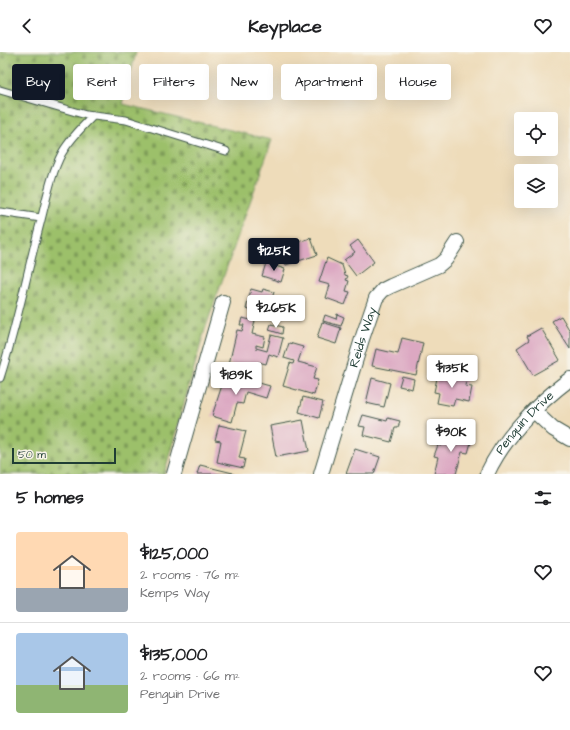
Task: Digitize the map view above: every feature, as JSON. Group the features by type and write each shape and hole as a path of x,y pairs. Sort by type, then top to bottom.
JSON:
{"street":[{"name":"Reids Way","path":"321,474 362,338 376,298 383,290 439,265 446,259 457,242"},
{"path":"174,474 223,302"},
{"name":"Penguin Drive","path":"487,474 508,440 553,392 570,378"},
{"path":"534,411 553,429 570,439"}],"lane":[{"path":"0,90 67,110 93,116 126,120 226,151"},
{"path":"0,378 41,218 55,170 62,153 93,116"},
{"path":"0,212 41,218"}],"green space":[{"path":"0,52 136,52 131,72 131,64 73,64 73,100 124,100 123,104 272,140 205,329 164,474 0,474"}],"building":[{"path":"311,238 317,255 286,265 280,248"},
{"path":"358,240 374,262 356,276 344,260 355,252 350,246"},
{"path":"327,258 342,265 345,275 348,276 346,280 349,281 346,291 350,292 345,305 326,298 330,285 319,282"},
{"path":"266,263 285,269 281,282 262,276"},
{"path":"251,289 262,292 263,289 274,292 266,318 256,315 257,312 246,309"},
{"path":"337,314 344,317 341,326 323,321 325,315 336,319"},
{"path":"561,316 570,331 570,349 552,321"},
{"path":"242,318 255,321 252,334 265,337 263,347 256,345 256,348 267,351 271,335 283,338 278,357 269,354 266,364 258,362 256,370 229,364 237,330 242,331 244,325 240,325"},
{"path":"322,322 341,328 336,344 317,338"},
{"path":"271,324 283,327 282,334 269,330"},
{"path":"541,328 560,360 533,375 517,348 529,340 527,336"},
{"path":"402,338 423,343 416,375 372,366 376,349 398,354"},
{"path":"289,343 303,347 298,362 317,367 313,379 318,380 314,395 283,386 290,363 293,364 294,361 284,358"},
{"path":"443,371 461,375 466,380 465,386 472,387 469,402 455,399 453,406 437,403 439,393 434,392 437,378 442,379"},
{"path":"225,376 247,383 248,380 270,386 266,398 246,392 243,404 237,403 232,422 212,416"},
{"path":"402,376 414,379 412,389 399,386"},
{"path":"372,378 390,383 384,407 366,403"},
{"path":"303,397 323,402 319,418 299,412"},
{"path":"363,415 387,421 388,418 400,421 398,428 395,428 391,442 363,435 365,427 359,426"},
{"path":"303,420 309,451 276,457 270,426"},
{"path":"219,425 246,431 239,458 245,459 243,468 217,462 221,441 215,440"},
{"path":"445,432 472,439 468,453 462,452 456,474 434,474 438,457 434,456 438,445 441,446"},
{"path":"355,449 380,457 374,474 346,474"},
{"path":"200,465 233,473 233,474 197,474"}]}
